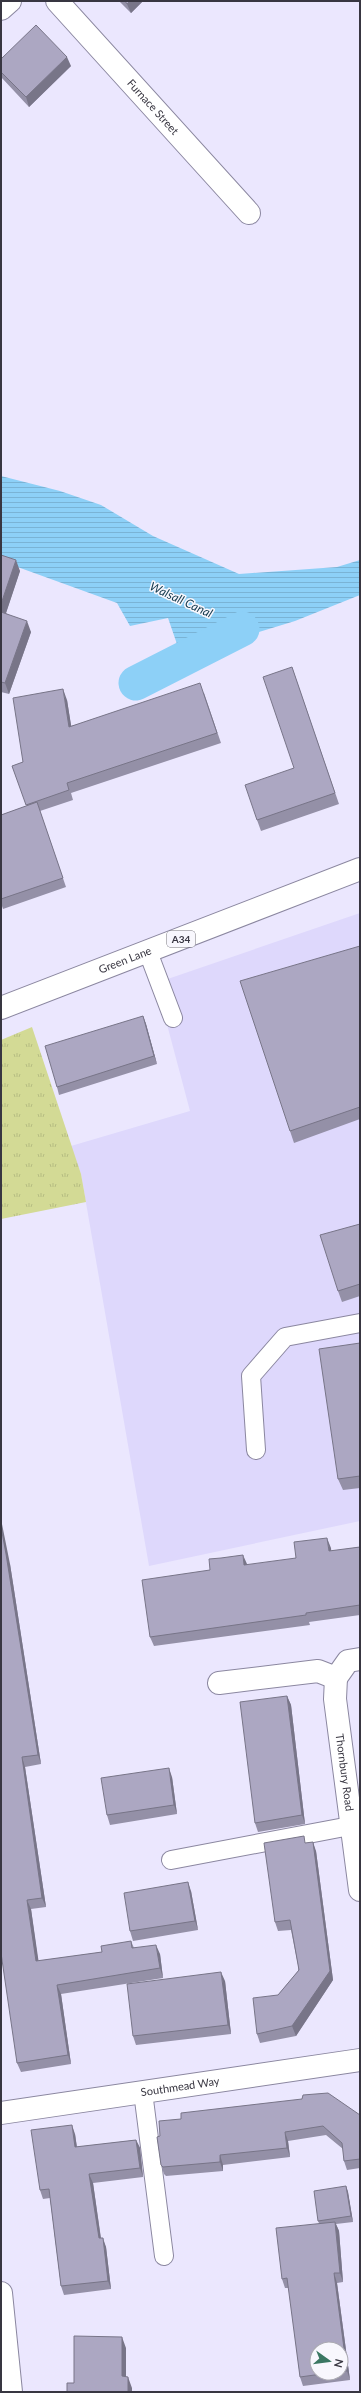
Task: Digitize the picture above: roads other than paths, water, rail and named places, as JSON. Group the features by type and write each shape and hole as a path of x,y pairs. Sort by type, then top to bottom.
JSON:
{"main road":[{"path":"1,9 10,1"},
{"name":"Furnace Street","path":"57,1 249,213"},
{"name":"Green Lane","path":"1,1008 360,869"},
{"path":"219,1683 318,1671 336,1678 348,1661 360,1659"},
{"name":"Thornbury Road","path":"336,1678 335,1699 350,1826 360,1890"},
{"name":"Southmead Way","path":"1,2113 360,2060"},
{"path":"1,2293 11,2392"}],"lane":[{"path":"148,952 173,1018"},
{"path":"256,1450 251,1376 286,1337 360,1323"},
{"path":"171,1860 350,1826"},
{"path":"143,2092 164,2256"}],"water":[{"name":"Walsall Canal","path":"1,476 60,491 101,505 153,536 239,574 337,567 360,560 360,595 295,621 204,649 136,683 177,658 178,647 168,618 130,626 117,603 1,561"}],"waterway":[{"path":"136,683 242,629"}]}
